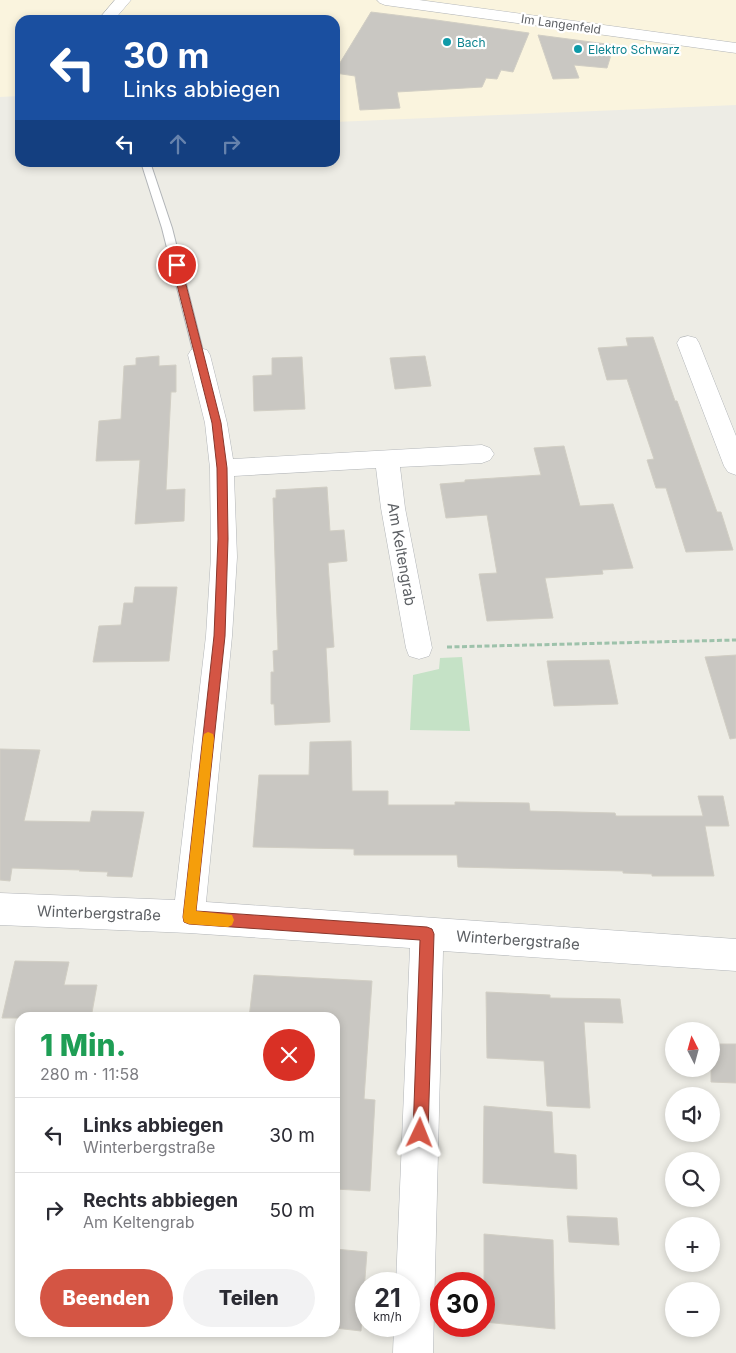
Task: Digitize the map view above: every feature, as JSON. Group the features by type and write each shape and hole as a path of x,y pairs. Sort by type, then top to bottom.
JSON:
{"street":[{"path":"110,15 123,0"},
{"name":"Im Langenfeld","path":"385,0 736,48"},
{"path":"688,343 729,428 736,466"},
{"path":"189,917 219,636 224,557 222,468 216,423 199,355"},
{"path":"222,468 482,454"},
{"name":"Am Keltengrab","path":"387,459 396,526 419,648"},
{"name":"Winterbergstraße","path":"0,909 189,917 736,955"},
{"path":"413,1353 427,934"}],"lane":[{"path":"147,167 167,228 199,355"}],"path":[{"path":"419,648 736,640"}],"shaded area":[{"path":"0,0 736,0 736,105 340,122 340,15 15,15 15,96 0,97"}],"green space":[{"path":"462,657 470,731 410,730 413,675 439,669 440,658"}],"building":[{"path":"371,12 529,33 513,72 501,70 497,79 486,78 482,87 397,92 400,108 360,110 355,76 340,74 340,63"},
{"path":"538,35 614,45 607,68 574,65 579,78 553,79"},
{"path":"653,337 717,512 721,512 733,550 686,552 666,488 656,488 647,460 654,459 627,379 607,380 598,348 628,346 626,338"},
{"path":"159,356 159,366 176,365 176,392 171,392 166,490 185,489 184,521 135,524 140,460 96,461 99,421 121,419 124,366 136,365 136,358"},
{"path":"425,356 431,386 395,389 390,358"},
{"path":"302,357 305,409 254,411 253,376 272,375 272,358"},
{"path":"564,446 580,506 613,504 633,568 602,570 603,574 545,578 553,618 487,621 479,574 497,573 487,515 446,518 440,484 465,482 465,480 541,475 534,448"},
{"path":"327,487 330,531 344,530 347,561 328,563 334,647 326,648 330,722 275,725 274,704 271,704 271,672 274,672 273,651 278,650 273,498 276,498 276,490"},
{"path":"135,587 177,587 169,661 93,662 99,626 121,625 124,603 133,603"},
{"path":"736,655 736,738 730,739 705,657"},
{"path":"609,660 618,704 554,706 547,661"},
{"path":"351,741 352,791 388,791 388,805 455,805 455,802 529,803 530,811 615,813 616,816 703,816 698,796 723,796 729,826 705,826 714,876 652,876 652,874 623,873 623,871 458,867 457,855 354,855 354,849 253,847 259,775 309,775 310,742"},
{"path":"0,749 40,750 24,821 90,822 92,811 144,812 132,877 107,876 108,872 12,868 10,881 0,880"},
{"path":"15,961 69,962 64,985 97,985 92,1012 15,1012 15,1018 2,1018"},
{"path":"254,975 372,981 364,1099 375,1100 370,1191 340,1189 340,1012 250,1012"},
{"path":"486,992 550,995 550,998 620,999 623,1023 584,1022 590,1108 547,1106 544,1061 487,1058"},
{"path":"720,1044 736,1044 736,1083 711,1082 711,1078 720,1078"},
{"path":"484,1106 552,1112 554,1153 576,1155 577,1189 483,1183"},
{"path":"567,1216 617,1218 619,1245 569,1242"},
{"path":"484,1234 553,1240 555,1329 495,1323 495,1272 484,1272"},
{"path":"340,1249 367,1252 365,1272 355,1272 355,1330 340,1329"}],"slow traffic":[{"path":"208,738 189,917 228,920"}],"place":[{"name":"Bach","path":"447,42"},
{"name":"Elektro Schwarz","path":"578,49"}],"route":[{"path":"177,265 216,423 222,468 224,557 219,636 189,917 427,934 420,1133"}]}
